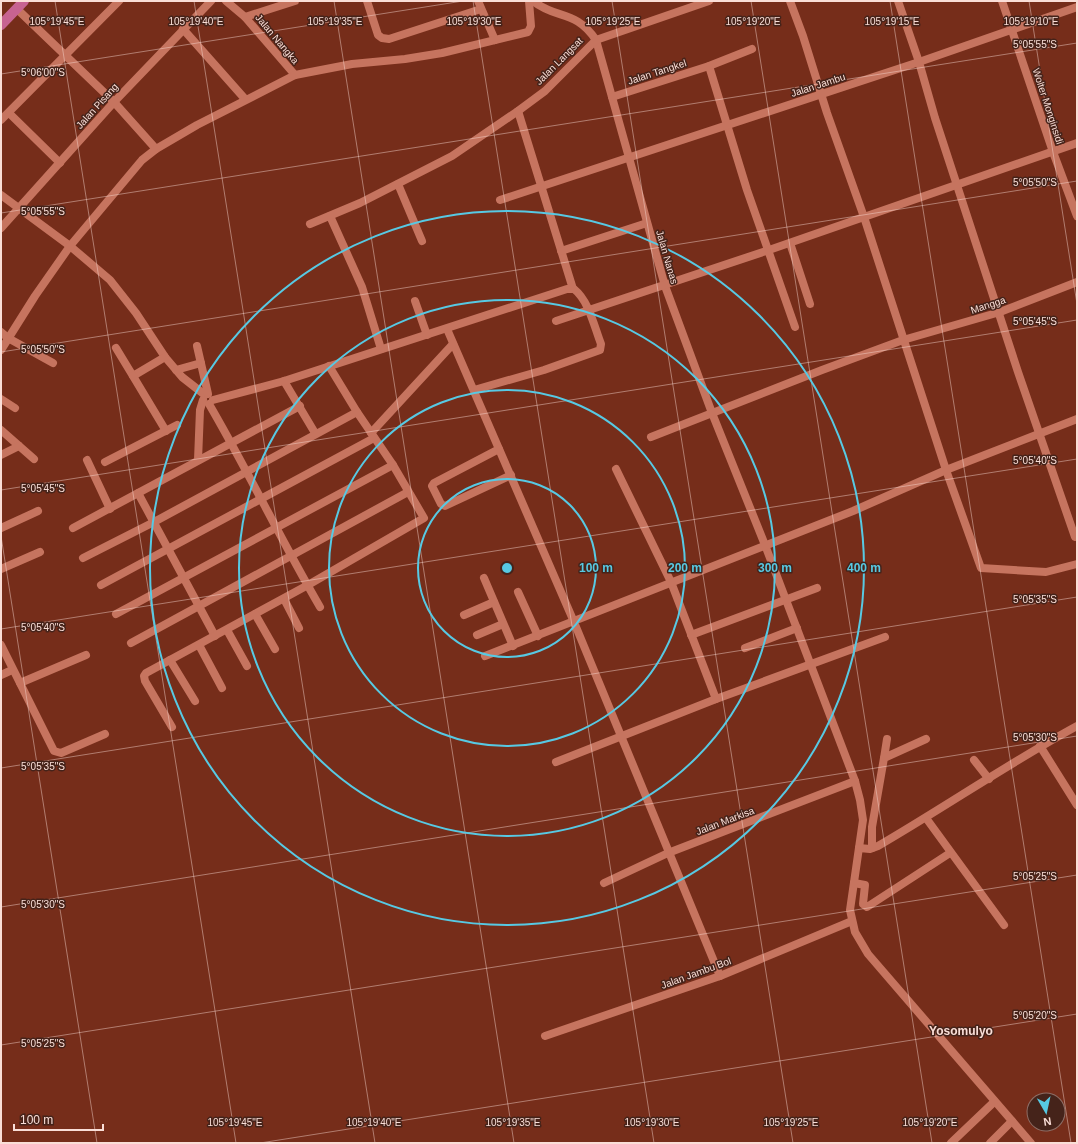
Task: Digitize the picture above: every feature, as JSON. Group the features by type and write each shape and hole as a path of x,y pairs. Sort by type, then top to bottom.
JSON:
{"main road":[{"path":"1,25 20,5"}],"street":[{"path":"1,120 119,1"},
{"name":"Jalan Pisang","path":"1,228 114,102 182,29 211,1"},
{"name":"Jalan Nangka","path":"226,1 246,17 295,75"},
{"path":"265,1 268,10"},
{"path":"246,17 295,1"},
{"path":"367,1 378,35 382,38 389,39 480,5 495,40"},
{"path":"1,350 34,296 70,246 142,160 156,149 245,99 295,75 352,64 405,59 442,53 528,32 531,26 529,1"},
{"name":"Jalan Nanas","path":"533,1 552,11 573,18 584,24 596,40 665,286 712,413 765,545 855,781 860,800 866,848"},
{"name":"Jalan Langsat","path":"310,224 398,184 452,156 545,91 596,40 709,1"},
{"path":"790,1 864,216 946,470 981,568 1046,572 1077,564"},
{"path":"898,1 919,62 935,118 1000,312 1018,372 1075,537"},
{"name":"Wolter Monginsidi","path":"1002,1 1053,152 1077,216"},
{"path":"20,5 66,55 114,102 156,149"},
{"name":"Jalan Jambu","path":"500,200 629,159 726,125 822,95 1077,7"},
{"path":"182,29 245,99"},
{"name":"Jalan Tangkel","path":"612,97 709,66 752,49"},
{"path":"709,66 726,125 795,327"},
{"path":"474,390 544,370 600,350 600,344 589,311 578,292 573,289 540,187 518,111"},
{"path":"9,113 60,163"},
{"path":"556,321 665,286 1077,143"},
{"path":"398,184 422,241"},
{"path":"1,195 70,246 110,280 136,313 165,357 176,370 208,399"},
{"path":"330,216 362,287 381,349"},
{"path":"561,251 647,223"},
{"path":"790,243 810,304"},
{"name":"Mangga","path":"651,437 903,340 1000,312 1077,282"},
{"path":"198,460 200,410 208,399 284,381 573,289"},
{"path":"415,301 427,335"},
{"path":"447,329 574,622 720,976"},
{"path":"1,332 8,338 53,362"},
{"path":"101,585 261,500 372,436 453,344"},
{"path":"197,346 208,399 261,500 320,607"},
{"path":"116,348 166,431"},
{"path":"133,376 165,357"},
{"path":"176,370 201,363"},
{"path":"172,727 144,676 146,673 308,586 423,520 424,518 393,465 372,436 329,366"},
{"path":"284,381 315,433"},
{"path":"1,399 15,408"},
{"path":"73,528 300,406"},
{"path":"83,558 154,522 315,433 357,412"},
{"path":"485,656 853,511 946,470 1077,419"},
{"path":"105,462 177,425"},
{"path":"1,430 34,459"},
{"path":"1,455 19,446"},
{"path":"500,449 434,483 432,486 440,504 445,506 511,475"},
{"path":"87,460 110,509"},
{"path":"116,614 393,465"},
{"path":"616,469 671,582 716,698"},
{"path":"131,643 408,492"},
{"path":"138,493 215,636"},
{"path":"1,528 38,511"},
{"path":"1,569 40,552"},
{"path":"484,578 513,646"},
{"path":"691,635 786,601 817,588"},
{"path":"518,592 538,636"},
{"path":"284,599 299,628"},
{"path":"464,615 494,602"},
{"path":"255,614 275,650"},
{"path":"477,635 503,624"},
{"path":"745,648 797,628"},
{"path":"227,630 248,666"},
{"path":"556,762 716,698 885,636"},
{"path":"1,645 12,670 56,753 61,753 105,734"},
{"path":"199,645 222,688"},
{"path":"20,683 86,656"},
{"path":"170,660 195,701"},
{"path":"1,675 12,670"},
{"path":"866,848 926,818 1040,746 1077,726"},
{"path":"888,739 872,827 854,883 850,910 859,941 868,954 994,1102 1031,1143"},
{"path":"884,758 926,739"},
{"path":"1040,746 1077,805"},
{"path":"974,760 989,779"},
{"name":"Jalan Markisa","path":"604,883 668,853 855,781"},
{"path":"926,818 950,853 1004,925"},
{"path":"854,883 865,885 863,904 867,907 950,853"},
{"name":"Jalan Jambu Bol","path":"544,1036 720,976 852,921"},
{"path":"956,1141 994,1102"},
{"path":"990,1143 1012,1121"}],"district":[{"name":"Yosomulyo","path":"961,1031"}]}
